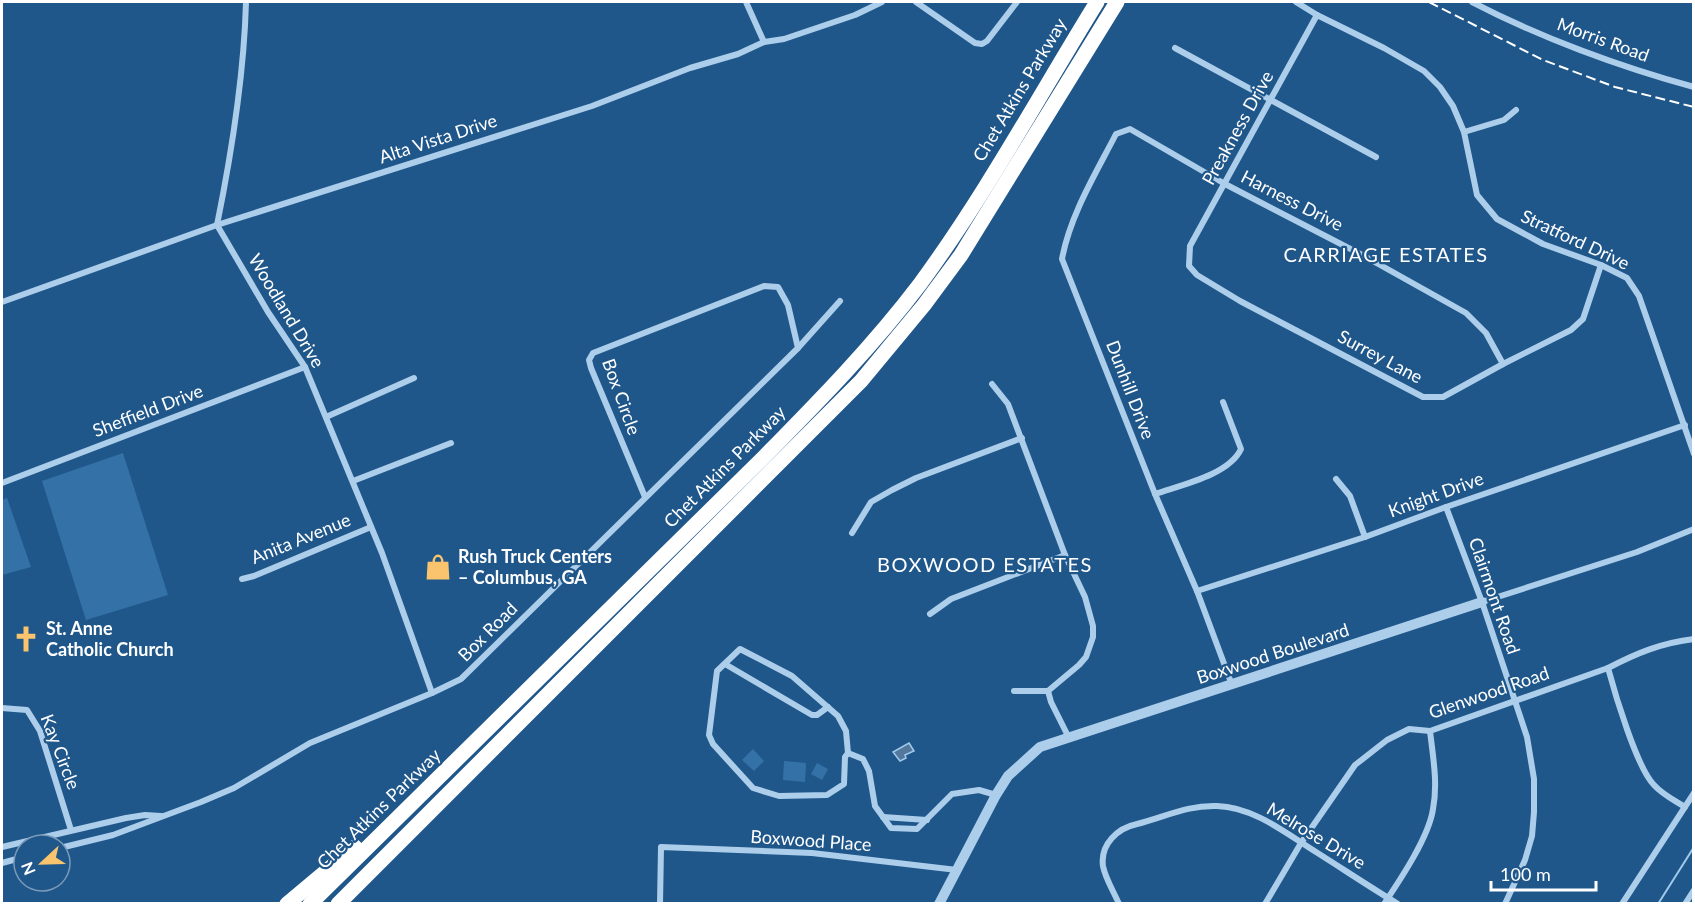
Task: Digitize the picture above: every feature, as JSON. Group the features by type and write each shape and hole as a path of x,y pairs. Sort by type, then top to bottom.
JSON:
{"highway":[{"name":"Chet Atkins Parkway","path":"309,903 764,457 873,342 919,285 971,209 1097,2"},
{"name":"Chet Atkins Parkway","path":"338,903 438,806 861,381 924,305 960,255 1117,2"},
{"path":"287,903 445,772"},
{"path":"351,903 438,806"}],"street":[{"path":"217,225 232,152 245,36 246,2"},
{"path":"746,2 764,42"},
{"name":"Alta Vista Drive","path":"2,302 217,225 592,106 690,68 738,54 764,42 784,39 819,25 855,15 882,2"},
{"path":"916,2 982,45 1017,2"},
{"name":"Stratford Drive","path":"1296,2 1424,71 1440,87 1453,106 1464,132 1477,195 1497,219 1543,244 1601,265 1627,278 1639,296 1694,454"},
{"name":"Morris Road","path":"1472,2 1513,23 1619,63 1694,87"},
{"name":"Preakness Drive","path":"1189,256 1190,246 1317,15"},
{"path":"1175,48 1376,157"},
{"path":"1464,132 1504,120 1516,110"},
{"name":"Dunhill Drive","path":"1143,136 1130,129 1116,134 1087,190 1065,242 1062,259 1155,494 1197,591 1232,685"},
{"name":"Harness Drive","path":"1143,136 1225,184 1345,246 1466,313 1486,333 1503,364"},
{"name":"Woodland Drive","path":"217,225 268,312 305,367 371,527 432,693"},
{"name":"Surrey Lane","path":"1189,256 1189,266 1197,275 1240,301 1423,397 1443,397 1571,330 1583,319 1601,265"},
{"name":"Box Circle","path":"645,497 591,368 589,360 593,353 764,286 778,287 788,305 798,348"},
{"name":"Box Road","path":"72,845 148,824 162,816 234,788 310,742 462,679 798,348 840,301"},
{"name":"Sheffield Drive","path":"2,483 305,367"},
{"path":"326,417 414,378"},
{"path":"992,384 1008,404 1022,438 1065,555 1085,597 1091,616 1093,637 1086,657 1048,691 1014,691"},
{"path":"1155,494 1219,471 1236,459 1241,449 1233,423 1223,402"},
{"name":"Knight Drive","path":"1197,591 1365,537 1685,425"},
{"path":"852,533 871,502 892,490 916,478 1022,438"},
{"path":"353,481 451,442"},
{"path":"1336,479 1350,496 1365,537"},
{"name":"Clairmont Road","path":"1446,507 1482,602 1527,737 1534,779 1532,836 1525,860 1505,903"},
{"name":"Anita Avenue","path":"242,579 371,527"},
{"name":"Boxwood Boulevard","path":"939,903 1008,776 1040,747 1637,552 1694,529"},
{"path":"930,614 951,599 1065,555"},
{"name":"Glenwood Road","path":"1265,903 1301,843 1345,778 1369,753 1387,740 1408,729 1430,731 1608,668 1632,655 1669,642 1694,639"},
{"path":"740,649 792,676 828,707 838,716 846,731 848,753 845,758 844,784 827,795 779,796 753,788 713,744 710,735 717,671 740,649"},
{"path":"725,664 812,715 817,715 828,707"},
{"path":"1608,668 1612,685 1646,776 1662,793 1685,807"},
{"path":"1048,691 1068,736"},
{"name":"Kay Circle","path":"2,708 27,710 34,718 71,830"},
{"path":"1386,901 1419,846 1433,812 1434,769 1430,731"},
{"path":"848,753 862,759 869,771 875,806 891,828 917,829 952,794 979,790 996,795"},
{"path":"1622,903 1694,793"},
{"name":"Melrose Drive","path":"1119,903 1103,867 1103,856 1112,838 1129,826 1187,809 1208,806 1239,810 1277,827 1386,901 1398,903"},
{"name":"Box Road","path":"2,847 126,818 145,815 162,816"},
{"path":"883,817 927,820"},
{"path":"902,819 902,828"},
{"name":"Boxwood Place","path":"660,903 661,847 812,853 957,870"},
{"path":"1685,903 1694,890"}],"shaded area":[{"path":"123,453 168,595 86,620 42,481"},
{"path":"7,498 31,567 2,575 2,500"},
{"path":"909,743 914,751 905,755 906,758 900,761 893,752"},
{"path":"753,749 764,761 754,771 742,760"},
{"path":"784,761 806,763 805,782 783,780"},
{"path":"817,763 828,769 822,780 811,774"}],"waterway":[{"path":"1658,904 1694,847"}],"railway":[{"path":"1429,2 1543,60 1615,87 1694,107"}],"place":[{"name":"Rush Truck Centers – Columbus, GA","path":"438,567"},
{"name":"St. Anne Catholic Church","path":"26,639"}],"district":[{"name":"CARRIAGE ESTATES","path":"1386,255"},
{"name":"BOXWOOD ESTATES","path":"985,565"}]}
